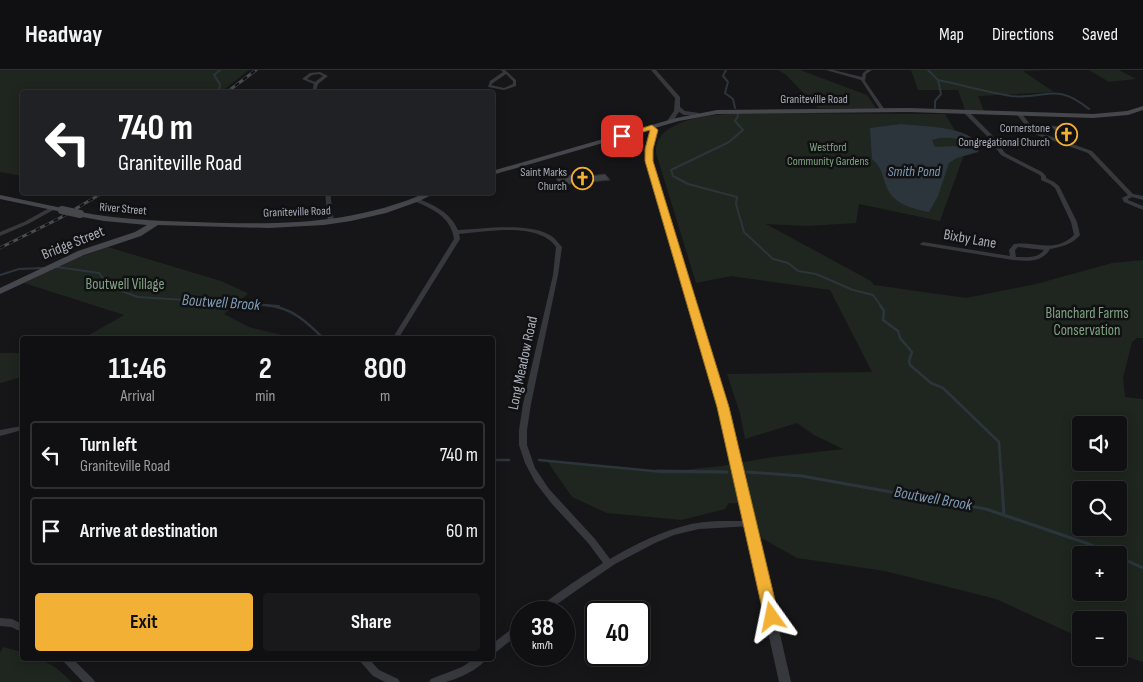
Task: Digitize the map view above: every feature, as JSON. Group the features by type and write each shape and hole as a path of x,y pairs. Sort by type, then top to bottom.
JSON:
{"main road":[{"name":"Graniteville Road","path":"495,171 697,114 742,110 883,110 1093,116 1128,113 1143,108"},
{"name":"Graniteville Road","path":"156,223 292,225 331,222 375,214 428,195"},
{"name":"River Street","path":"0,198 112,220 156,223"},
{"name":"Bridge Street","path":"0,291 81,253 138,234 156,223"}],"street":[{"path":"653,70 678,98 678,108 670,121"},
{"path":"828,70 863,79 883,110"},
{"path":"863,79 864,74 870,70"},
{"path":"504,72 515,82 515,85 498,89 489,86 494,80 504,72"},
{"path":"311,74 325,75 325,79 316,83 307,81 304,77 311,74"},
{"path":"314,90 316,83"},
{"path":"678,108 686,114 697,114"},
{"name":"Bixby Lane","path":"966,112 990,136 1003,154 1040,173 1044,176 1043,179 1057,187 1074,222 1077,235 1073,241 1048,248 1024,244 1016,245 1012,250 1013,258"},
{"path":"1020,115 1031,129 1039,134 1078,147 1095,156 1131,194 1143,198"},
{"path":"652,127 654,133 649,149 650,164 723,407 785,682"},
{"path":"644,130 652,138"},
{"path":"1131,194 1125,198 1126,201 1143,208"},
{"path":"327,195 331,222"},
{"path":"397,336 455,243 457,232 454,224 446,216 416,200"},
{"path":"0,234 26,223 53,208"},
{"name":"Long Meadow Road","path":"457,232 526,230 543,234 552,239 559,247 548,309 529,394 523,444 537,480 561,509 594,543 608,564"},
{"name":"Bixby Lane","path":"923,244 1013,258 1038,258 1045,255 1048,248"},
{"path":"0,433 20,428"},
{"path":"556,601 608,564 675,532 710,524 750,524"},
{"path":"0,622 12,623 20,627"},
{"path":"495,648 510,636"},
{"path":"69,661 90,682"},
{"path":"364,661 376,673 395,682"},
{"path":"434,682 465,670 478,661"}],"green space":[{"path":"0,70 249,70 224,90 20,90 20,176 0,172"},
{"path":"778,70 800,70 867,95 876,108 818,108 786,75"},
{"path":"911,70 1046,70 1023,71 1054,92 978,96 984,111 965,110 958,90 918,90"},
{"path":"1089,70 1119,70 1136,79 1109,82"},
{"path":"721,114 945,114 966,149 940,221 859,204 856,223 808,226 766,224 871,281 874,285 966,298 1036,284 1112,263 1143,260 1143,338 1137,338 1132,342 1123,378 1125,397 1143,399 1143,662 1127,657 1127,611 1072,611 1072,634 996,599 885,571 797,558 760,537 752,503 729,503 725,509 682,520 607,513 572,497 547,461 663,472 722,466 773,457 843,449 814,435 797,423 745,439 740,413 727,374 872,372 830,290 731,276 696,283 656,153 658,141 666,131 677,124"},
{"name":"Boutwell Village","path":"108,247 221,281 248,294 224,314 249,327 286,336 87,336 124,315 24,283 80,257"},
{"path":"0,353 20,353 20,378 0,383"},
{"path":"3,647 20,651 20,661 41,661 50,664 72,682 0,682 0,653"}],"water":[{"name":"Smith Pond","path":"901,124 945,128 966,135 975,140 980,147 978,152 957,158 949,163 938,196 929,212 906,206 891,195 876,162 872,159 870,128","holes":["939,138 955,139 962,144 960,146 935,147 932,140"]}],"building":[{"name":"Cornerstone Congregational Church","path":"1051,126 1063,127 1074,138 1063,138"},
{"name":"Saint Marks Church","path":"581,173 583,177 605,174 610,180 560,185 556,178"}],"waterway":[{"path":"219,90 220,84 214,75 220,70"},
{"path":"726,70 723,76 728,82 725,93 733,99 735,108"},
{"path":"928,70 938,80"},
{"path":"935,108 935,101 941,94 938,80"},
{"path":"938,80 1011,96 1059,94 1067,96 1089,109"},
{"path":"737,113 738,116 735,121 743,130 729,142 671,170 673,176 688,184 737,197 736,204 744,232 773,259 788,263 798,271 816,274 853,290 873,295 881,306"},
{"name":"Boutwell Brook","path":"57,267 99,273 110,287 138,297 267,305"},
{"name":"Boutwell Brook","path":"0,275 19,269 43,268"},
{"name":"Boutwell Brook","path":"267,305 279,306"},
{"name":"Boutwell Brook","path":"267,305 283,309 298,316 321,336"},
{"path":"880,305 884,311 883,320 898,331 900,338 912,352 909,361 910,365 931,383 943,388 999,442 1001,473"},
{"name":"Boutwell Brook","path":"495,460 509,460"},
{"name":"Boutwell Brook","path":"539,460 663,472 727,472 657,471"},
{"path":"1001,471 1004,515"},
{"name":"Boutwell Brook","path":"756,473 747,472 802,476 986,509 1094,546"},
{"name":"Boutwell Brook","path":"1127,561 1143,568"}],"railway":[{"path":"230,90 256,70"},
{"path":"0,248 60,218 99,195"}],"place":[{"name":"Cornerstone Congregational Church","path":"1066,135"},
{"name":"Saint Marks Church","path":"583,179"}],"route":[{"path":"622,136 652,127 654,130 649,149 651,170 723,407 772,617"}],"park label":[{"name":"Westford Community Gardens","path":"828,154"},
{"name":"Blanchard Farms Conservation","path":"1087,322"}]}
